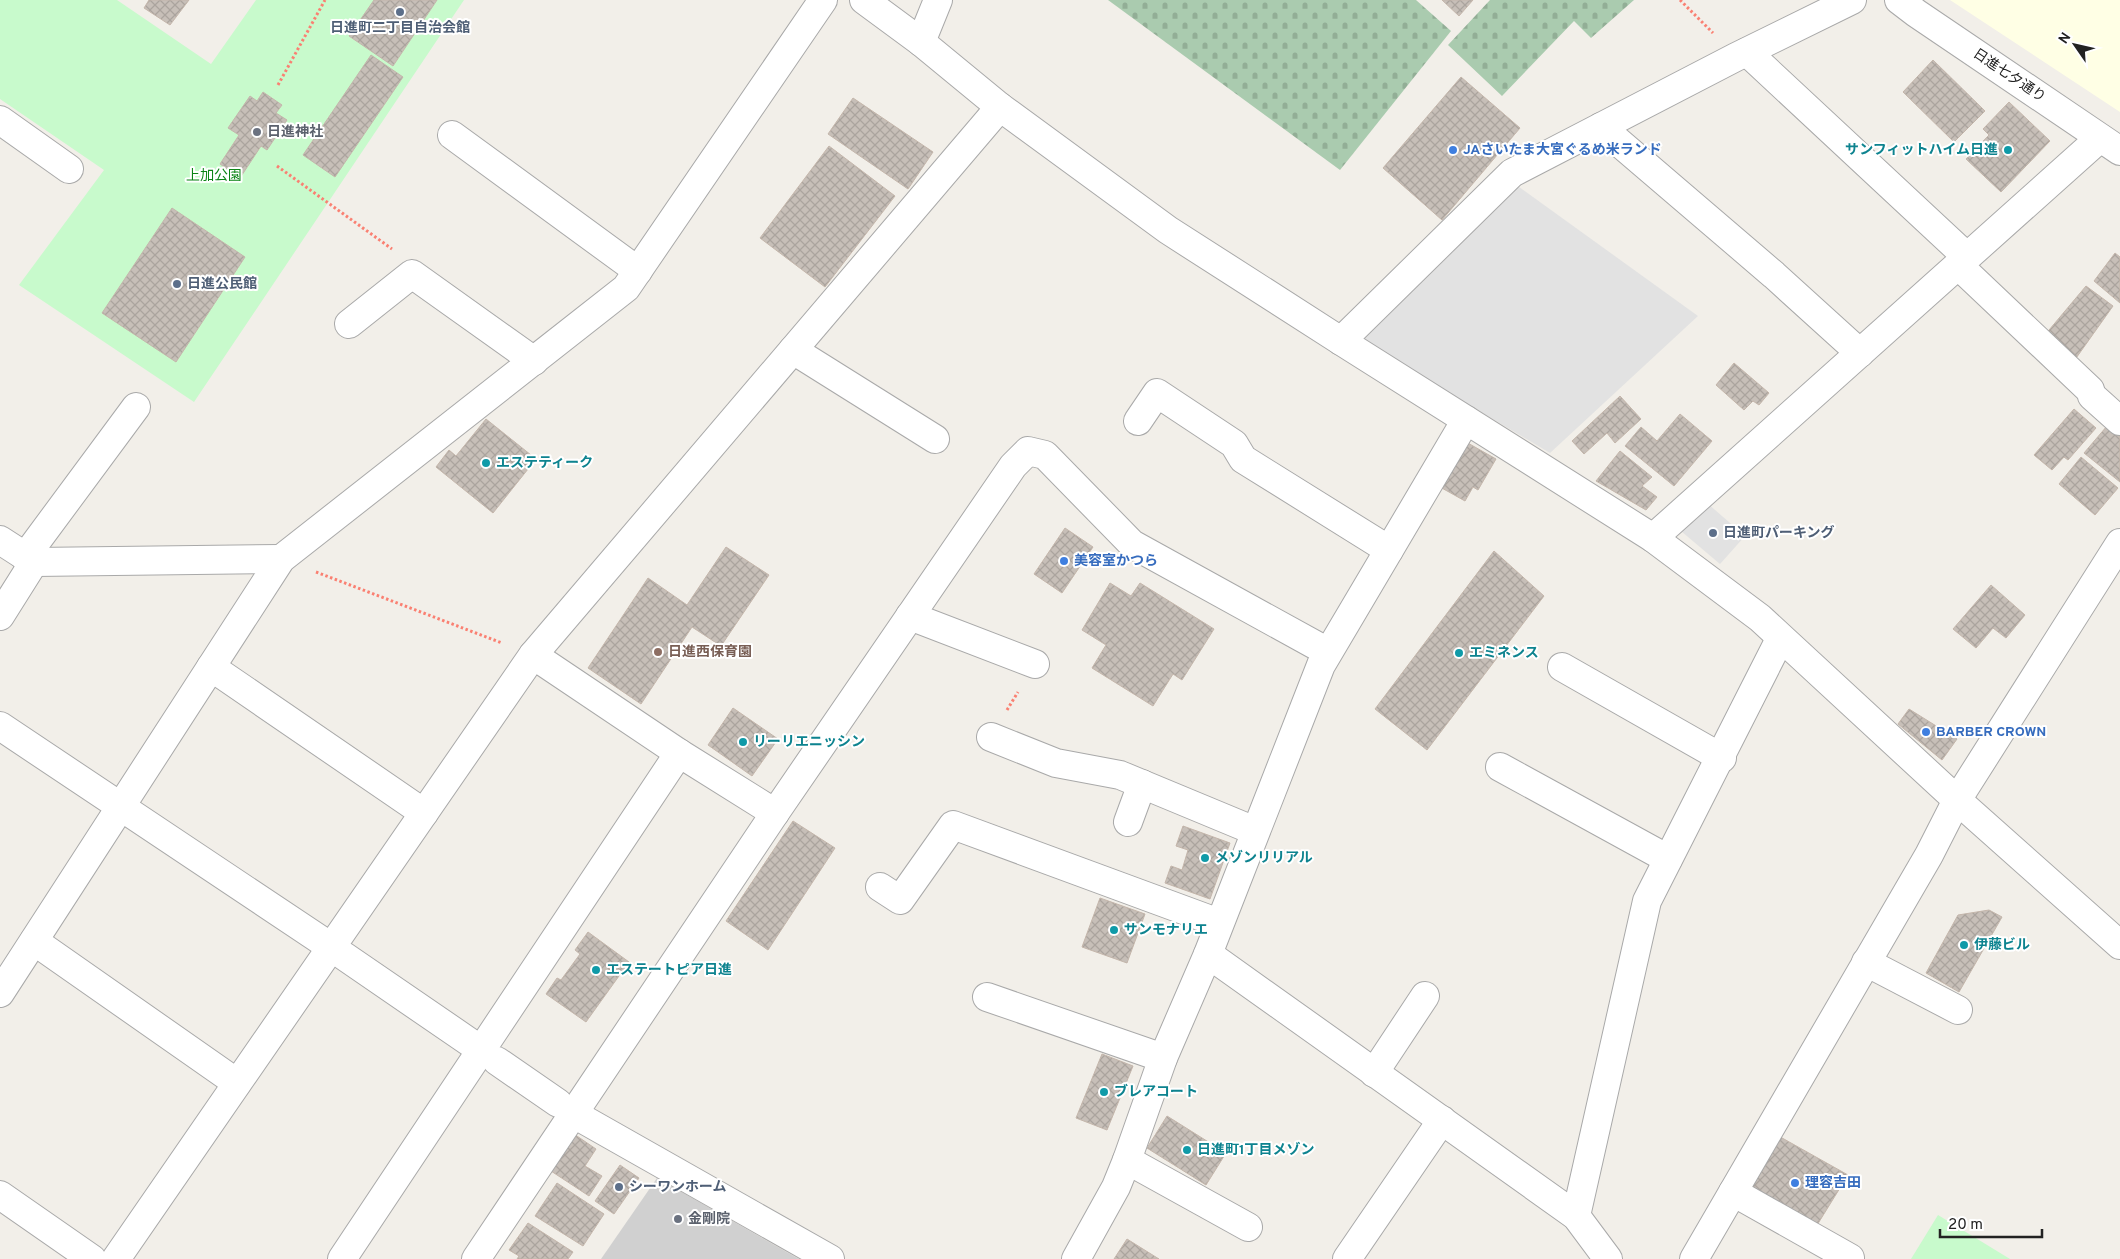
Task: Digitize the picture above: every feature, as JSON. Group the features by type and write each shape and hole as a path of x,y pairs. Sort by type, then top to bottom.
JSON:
{"street":[{"path":"0,993 281,559 626,288 823,0"},
{"path":"864,0 921,42 1000,107 1168,230 1654,538 1760,618 1780,639 1957,800 2120,945"},
{"path":"921,42 938,0"},
{"path":"1341,341 1512,173 1742,54 1852,0"},
{"name":"日進七夕通り","path":"1899,0 2110,144"},
{"path":"1742,54 1962,261 2120,421"},
{"path":"116,1259 237,1083 338,951 424,813 533,655 1000,107"},
{"path":"0,120 69,169"},
{"path":"1601,127 1774,275 1860,353"},
{"path":"452,135 638,271"},
{"path":"1654,538 1962,261 2110,144"},
{"path":"348,324 412,274 534,361"},
{"path":"793,350 935,439"},
{"path":"1138,420 1157,394 1234,444 1243,460 1389,550"},
{"path":"0,616 29,559 136,407"},
{"path":"1076,1259 1116,1186 1127,1160 1163,1058 1208,954 1321,665 1466,420"},
{"path":"476,1259 566,1109 775,813 1013,466 1028,451 1045,455 1132,544 1328,652"},
{"path":"0,540 29,559 281,559"},
{"path":"1694,1259 1929,855 1957,800 2120,543"},
{"path":"910,616 1035,664"},
{"path":"1576,1216 1648,901 1668,859 1722,758 1780,639"},
{"path":"533,655 679,753 775,813"},
{"path":"1562,666 1722,758"},
{"path":"211,667 424,813"},
{"path":"0,726 338,951 566,1109 830,1259"},
{"path":"991,737 1056,763 1120,775 1255,830"},
{"path":"342,1259 489,1056 679,753"},
{"path":"1500,767 1668,859"},
{"path":"1128,822 1142,784"},
{"path":"880,887 900,900 953,825 1219,923"},
{"path":"34,941 237,1083"},
{"path":"1208,954 1576,1216 1595,1254"},
{"path":"1866,962 1958,1010"},
{"path":"1374,1073 1425,996"},
{"path":"987,997 1163,1058"},
{"path":"1347,1259 1442,1120"},
{"path":"1127,1160 1248,1227"},
{"path":"1733,1192 1850,1258"},
{"path":"0,1195 92,1259"}],"path":[{"path":"278,85 325,0"},
{"path":"1680,0 1742,54"},
{"path":"277,166 394,251"},
{"path":"281,559 533,655"},
{"path":"991,737 1035,664"}],"shaded area":[{"path":"1950,0 2120,0 2120,112"},
{"path":"1515,184 1698,316 1550,453 1358,339"},
{"name":"日進町パーキング","path":"1707,503 1745,536 1720,564 1681,531"},
{"name":"金剛院","path":"657,1178 799,1259 601,1259"}],"green space":[{"name":"上加公園","path":"0,0 117,0 211,64 256,0 464,0 194,402 19,285 104,170 0,99"},
{"path":"1108,0 1416,0 1451,31 1340,170"},
{"path":"1490,0 1634,0 1591,38 1574,21 1502,96 1448,45"},
{"path":"1938,1215 2010,1259 1911,1259"}],"building":[{"path":"149,0 189,0 170,25 144,8"},
{"path":"374,0 437,0 393,66 349,36"},
{"path":"1442,0 1473,0 1459,16"},
{"path":"371,55 403,77 335,177 303,155"},
{"path":"1933,60 1985,111 1954,142 1903,92"},
{"path":"1461,77 1520,128 1442,220 1383,168"},
{"name":"日進神社","path":"263,92 282,105 276,113 287,120 267,150 261,146 240,178 220,164 239,135 228,128 250,96 257,101"},
{"path":"853,98 933,152 908,189 828,134"},
{"name":"サンフィットハイム日進","path":"2009,102 2050,141 2001,192 1966,159 1989,135 1983,129"},
{"path":"829,146 895,196 825,287 760,238"},
{"path":"172,208 245,257 176,362 102,313"},
{"path":"2115,253 2120,257 2120,303 2094,281"},
{"path":"2086,286 2113,306 2074,361 2044,336"},
{"path":"1734,363 1769,393 1759,405 1753,401 1744,410 1716,385"},
{"path":"1620,396 1641,419 1615,443 1607,433 1584,454 1572,441"},
{"path":"2074,409 2096,428 2068,460 2064,457 2052,470 2034,455"},
{"path":"1680,414 1712,441 1674,486 1625,446 1641,427 1657,441"},
{"name":"エステティーク","path":"486,419 536,459 493,513 436,467 449,450 456,456"},
{"path":"2107,426 2120,437 2120,482 2084,453"},
{"path":"1466,442 1496,459 1478,490 1473,487 1465,501 1440,487"},
{"path":"1620,451 1652,477 1642,486 1657,497 1646,510 1596,481"},
{"path":"2081,457 2118,488 2095,515 2059,484"},
{"name":"美容室かつら","path":"1065,528 1093,547 1062,593 1034,574"},
{"path":"726,547 769,575 721,646 692,627 641,704 588,668 648,578 687,605"},
{"name":"エミネンス","path":"1494,551 1544,596 1427,750 1375,709"},
{"path":"1110,583 1131,596 1140,583 1214,629 1182,680 1173,674 1153,706 1092,668 1106,645 1082,630"},
{"path":"1991,585 2025,615 2006,638 1993,628 1976,648 1953,629"},
{"name":"リーリエニッシン","path":"733,708 778,739 752,776 708,745"},
{"name":"BARBER CROWN","path":"1909,709 1957,739 1942,760 1898,724"},
{"path":"793,821 835,848 768,950 726,921"},
{"name":"メゾンリリアル","path":"1183,826 1230,843 1210,899 1165,883 1171,866 1182,870 1188,850 1176,846"},
{"name":"サンモナリエ","path":"1100,898 1145,914 1127,963 1082,947"},
{"name":"伊藤ビル","path":"1989,910 2002,917 1959,992 1926,973 1958,915"},
{"name":"エステートピア日進","path":"588,932 629,962 586,1022 546,994 557,978 561,980 580,954 575,950"},
{"name":"ブレアコート","path":"1102,1054 1133,1066 1107,1130 1076,1118"},
{"name":"日進町1丁目メゾン","path":"1167,1116 1226,1153 1206,1185 1147,1148"},
{"path":"574,1134 596,1149 585,1166 602,1176 589,1196 551,1171"},
{"name":"理容吉田","path":"1775,1134 1848,1175 1814,1230 1743,1191"},
{"path":"620,1165 639,1178 614,1214 595,1201"},
{"path":"557,1183 604,1214 583,1246 535,1216"},
{"path":"528,1223 573,1252 568,1259 517,1259 519,1256 509,1250"},
{"path":"1127,1239 1159,1259 1114,1259"}],"place":[{"name":"日進町二丁目自治会館","path":"400,12"},
{"name":"日進神社","path":"257,132"},
{"name":"JAさいたま大宮ぐるめ米ランド","path":"1453,150"},
{"name":"サンフィットハイム日進","path":"2008,150"},
{"name":"日進公民館","path":"177,284"},
{"name":"エステティーク","path":"486,463"},
{"name":"日進町パーキング","path":"1713,533"},
{"name":"美容室かつら","path":"1064,561"},
{"name":"日進西保育園","path":"658,652"},
{"name":"エミネンス","path":"1459,653"},
{"name":"BARBER CROWN","path":"1926,732"},
{"name":"リーリエニッシン","path":"743,742"},
{"name":"メゾンリリアル","path":"1205,858"},
{"name":"サンモナリエ","path":"1114,930"},
{"name":"伊藤ビル","path":"1964,945"},
{"name":"エステートピア日進","path":"596,970"},
{"name":"ブレアコート","path":"1104,1092"},
{"name":"日進町1丁目メゾン","path":"1187,1150"},
{"name":"理容吉田","path":"1795,1183"},
{"name":"シーワンホーム","path":"619,1187"},
{"name":"金剛院","path":"678,1219"}]}
